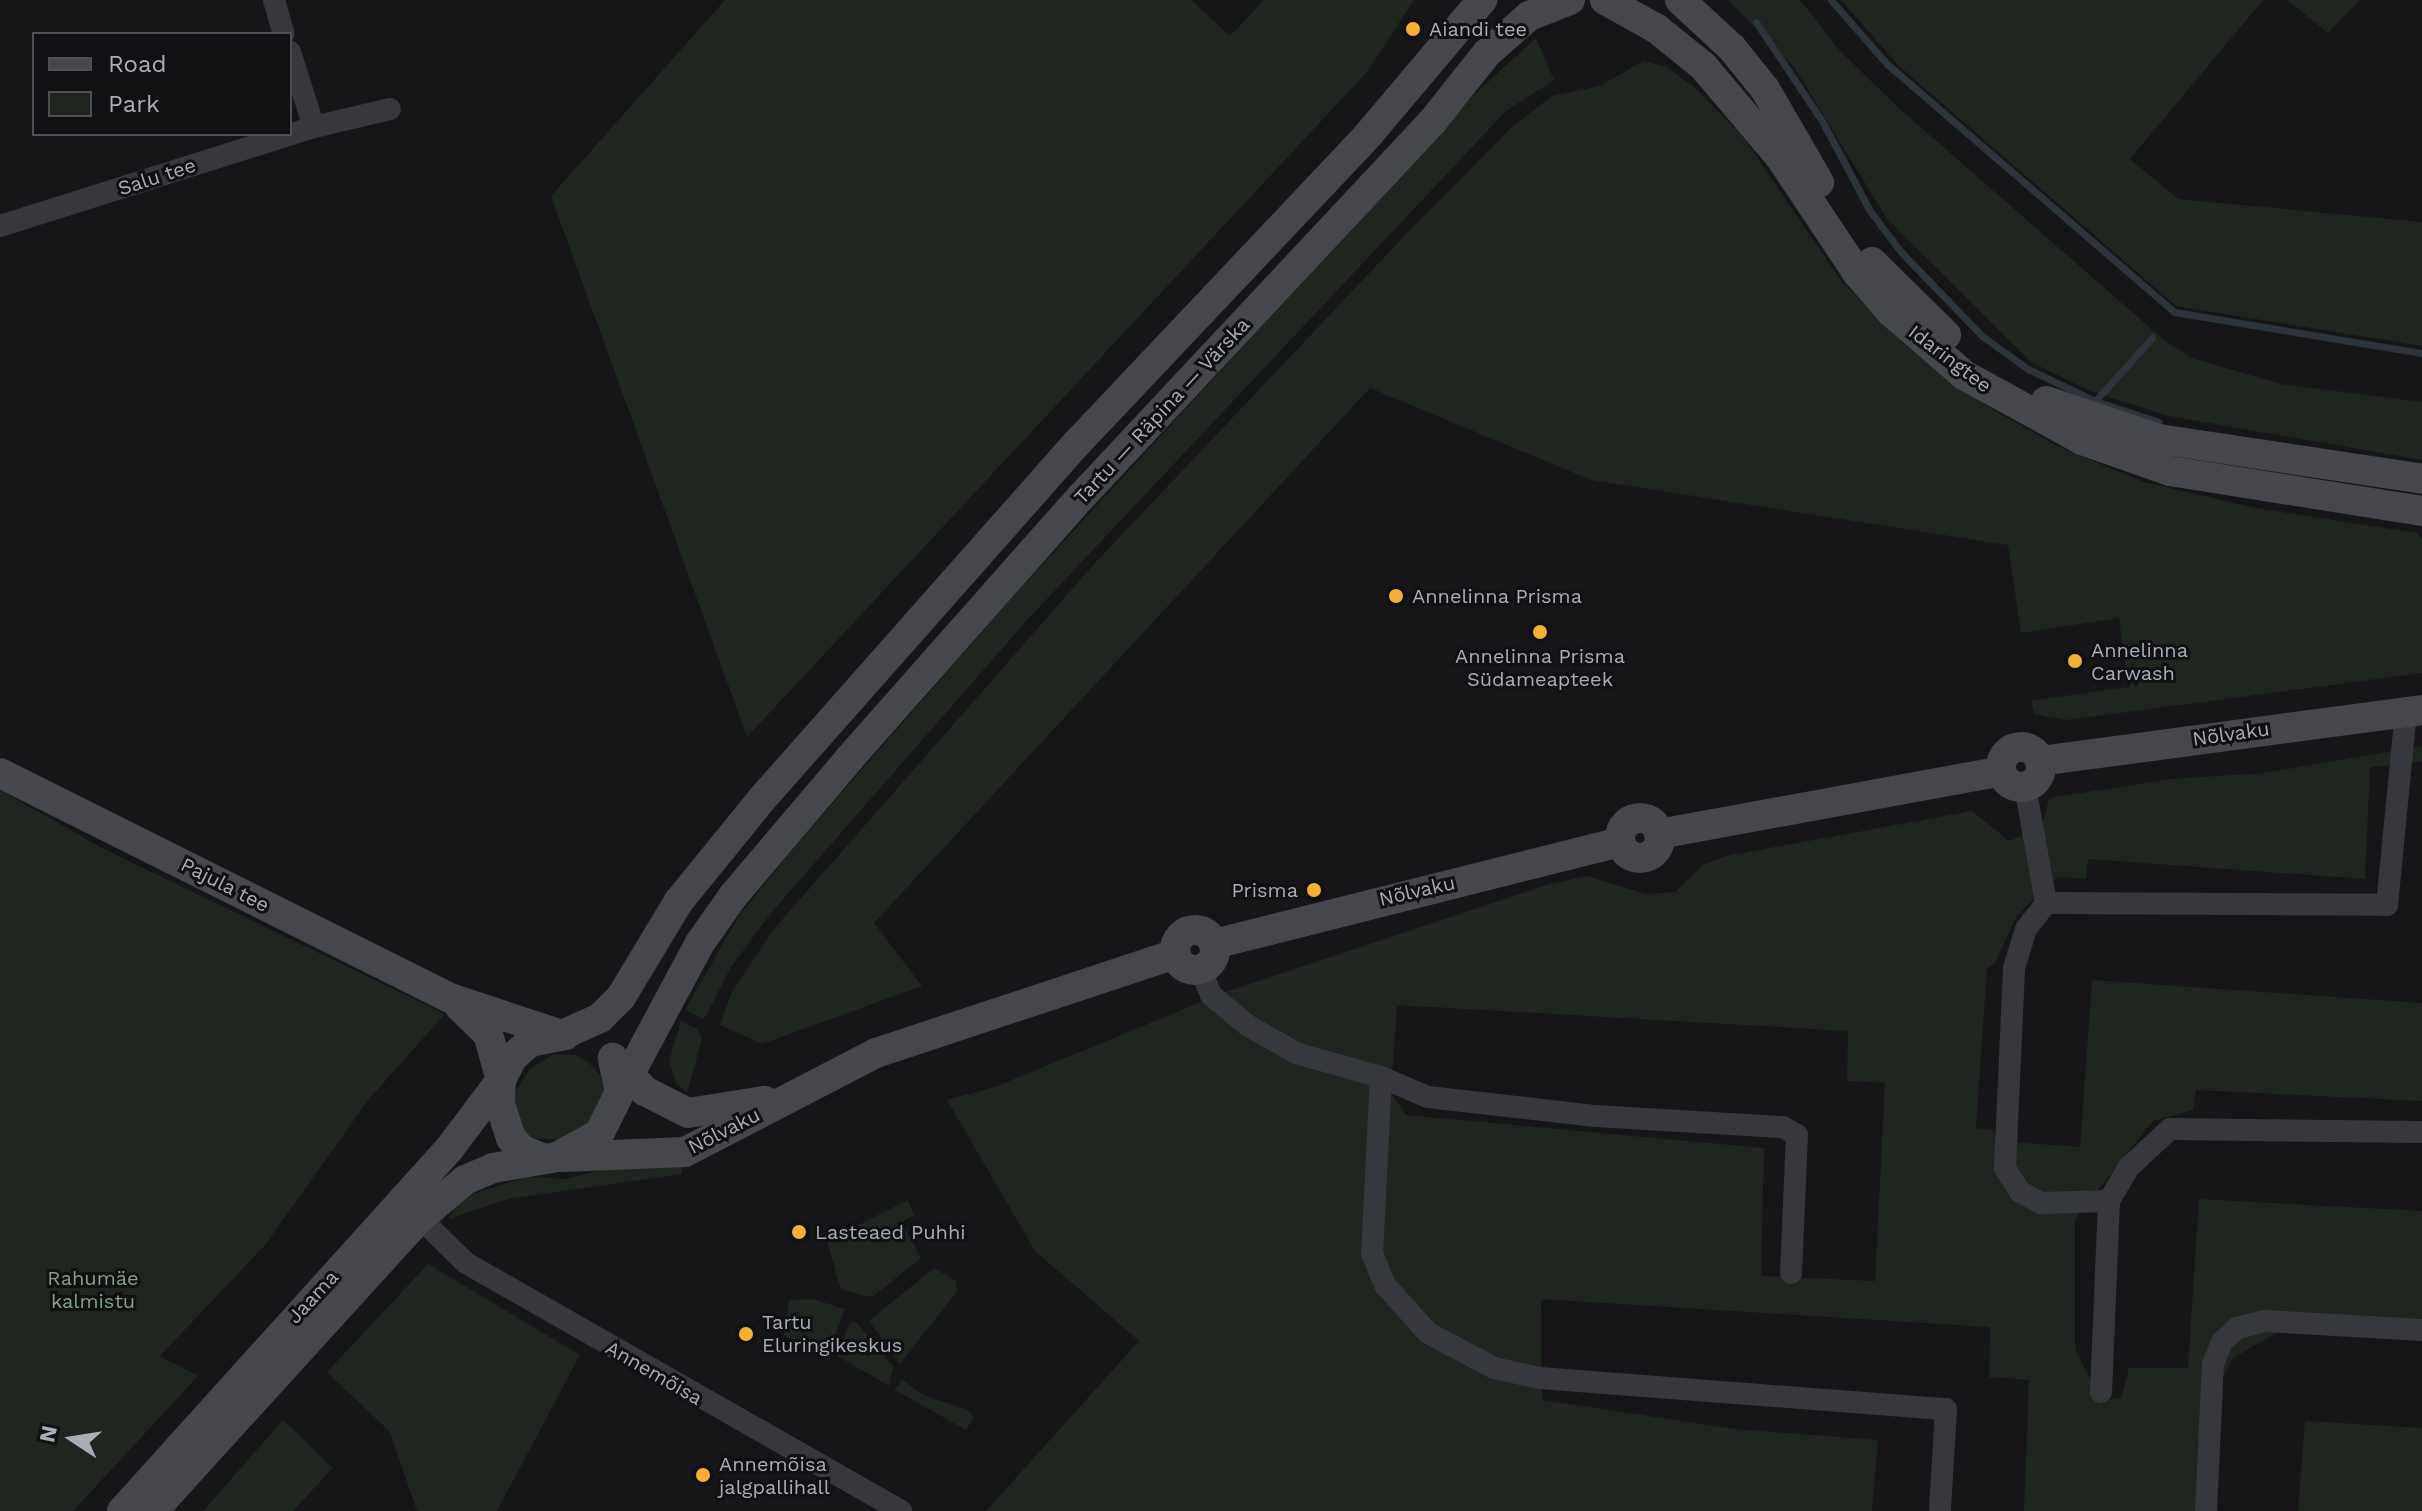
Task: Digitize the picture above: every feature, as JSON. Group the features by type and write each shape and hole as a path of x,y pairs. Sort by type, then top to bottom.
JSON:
{"main road":[{"name":"Tartu — Räpina — Värska","path":"562,1035 600,1018 621,997 679,901 755,808 1078,442 1368,135 1482,0"},
{"name":"Tartu — Räpina — Värska","path":"621,1075 700,943 774,847 1081,497 1358,204 1487,53 1529,16 1570,0"},
{"name":"Idaringtee","path":"1605,0 1657,29 1703,66 1780,157 1858,274 1891,312 1964,375 2082,440 2170,471 2422,511"},
{"name":"Idaringtee","path":"1680,0 1732,48 1765,89 1835,211 1877,268 1987,370 2051,404 2159,439 2422,479"},
{"name":"Nõlvaku","path":"550,1157 685,1152 790,1095 960,1022 1176,954 1177,942 1190,931 1207,934 1214,944 1620,842 1625,825 1635,819 1647,819 1659,834 2414,711"},
{"name":"Pajula tee","path":"0,773 450,998"},
{"path":"1176,954 1187,969 1201,971 1213,961 1214,944"},
{"path":"450,998 603,1046 621,1075 599,1134 550,1157 522,1150 511,1138 500,1104 501,1080 488,1034 450,998"},
{"path":"501,1080 512,1058 530,1042 562,1035"},
{"name":"Nõlvaku","path":"621,1075 670,1107 688,1113 790,1095"},
{"name":"Jaama","path":"122,1511 449,1149 501,1080"},
{"name":"Jaama","path":"153,1511 420,1218 465,1180 550,1157"}],"street":[{"path":"274,0 283,32"},
{"path":"292,58 314,127"},
{"name":"Salu tee","path":"292,134 390,109"},
{"name":"Salu tee","path":"0,226 285,136"},
{"path":"2046,903 2387,905 2414,711"},
{"path":"2022,773 2046,903 2026,929 2014,968 2005,1168 2020,1192 2041,1203 2109,1201"},
{"path":"1201,971 1211,995 1247,1025 1296,1053 1381,1077 1428,1097 1596,1116 1783,1127 1797,1135 1791,1273"},
{"path":"1381,1077 1372,1253 1385,1285 1428,1333 1494,1368 1540,1378 1946,1409 1940,1511"},
{"path":"2101,1392 2109,1201 2129,1167 2170,1129 2422,1132"},
{"name":"Annemõisa","path":"420,1218 466,1263 901,1511"},
{"path":"2206,1511 2213,1364 2222,1342 2237,1328 2265,1321 2422,1330"}],"green space":[{"path":"725,0 1191,0 1230,36 1264,0 1414,0 1366,73 747,737 551,196"},
{"path":"1728,0 1800,0 1840,51 1902,111 2164,340 2191,358 2281,384 2422,402 2422,460 2169,416 2090,391 2031,362 1887,219 1794,67"},
{"path":"1841,0 2263,0 2130,159 2178,199 2422,222 2422,346 2176,306 1898,65"},
{"path":"2287,0 2360,0 2328,33"},
{"path":"1536,38 1554,80 1506,111 1028,619 771,913 731,967 703,1019 685,1010 739,916 796,845 1008,602 1478,91"},
{"path":"1643,61 1667,67 1695,88 1743,137 1842,282 1906,346 1990,408 2059,447 2144,482 2256,508 2417,533 2422,539 2422,673 2067,720 2034,714 2031,701 2128,687 2119,618 2021,633 2008,545 1591,480 1370,388 874,923 922,986 762,1044 720,1025 732,992 773,930 1095,563 1411,229 1513,126 1552,96 1600,86"},
{"path":"2422,746 2422,762 2370,767 2365,879 2088,859 2086,879 2058,877 2017,915 1996,961 1987,969 1976,1128 1993,1130 1997,1141 2080,1147 2092,980 2422,1003 2422,1101 2196,1090 2193,1110 2153,1121 2075,1219 2075,1349 2101,1401 2121,1398 2129,1368 2188,1368 2199,1199 2422,1211 2422,1327 2296,1322 2233,1358 2207,1405 2198,1511 2024,1511 2029,1380 1989,1377 1990,1327 1541,1299 1542,1400 1735,1429 1878,1440 1872,1511 986,1511 1139,1341 1035,1251 947,1100 995,1087 1223,993 1550,884 1587,876 1646,894 1675,892 1703,865 1726,856 1972,811 2009,841 2042,828 2049,798 2171,779 2264,773","holes":["1397,1005 1848,1031 1847,1081 1885,1083 1875,1281 1761,1276 1764,1148 1406,1115 1391,1093"]},
{"name":"Rahumäe kalmistu","path":"0,790 104,849 445,1014 369,1099 265,1245 160,1356 198,1376 73,1511 0,1511"},
{"path":"681,1021 698,1029 702,1039 687,1093 676,1083 669,1061"},
{"path":"554,1054 576,1055 589,1063 600,1075 606,1096 599,1119 565,1140 530,1138 521,1133 512,1106 516,1091 529,1070"},
{"path":"682,1164 682,1174 508,1199 449,1219 456,1204 472,1194 527,1177 567,1179 604,1169"},
{"path":"908,1200 914,1215 902,1222 921,1258 872,1297 841,1290 827,1241"},
{"path":"428,1264 580,1355 497,1511 417,1511 390,1432 327,1372"},
{"path":"934,1268 956,1281 957,1291 900,1364 869,1321"},
{"path":"812,1299 845,1309 825,1360 784,1335 789,1300"},
{"path":"856,1322 893,1366 889,1386 836,1355 850,1323"},
{"path":"902,1379 923,1395 966,1409 974,1417 966,1430 895,1390"},
{"path":"283,1420 333,1468 293,1511 203,1511"},
{"path":"2305,1421 2422,1428 2422,1511 2298,1511"}],"waterway":[{"path":"1831,0 1887,64 2174,312 2422,353"},
{"path":"1756,22 1822,121 1870,211 1901,252 1982,336 2028,369 2095,401 2152,338"},
{"path":"2095,401 2159,422"}],"place":[{"name":"Aiandi tee","path":"1413,29"},
{"name":"Annelinna Prisma","path":"1396,596"},
{"name":"Annelinna Prisma Südameapteek","path":"1540,632"},
{"name":"Annelinna Carwash","path":"2075,661"},
{"name":"Prisma","path":"1314,890"},
{"name":"Lasteaed Puhhi","path":"799,1232"},
{"name":"Tartu Eluringikeskus","path":"746,1334"},
{"name":"Annemõisa jalgpallihall","path":"703,1475"}]}
